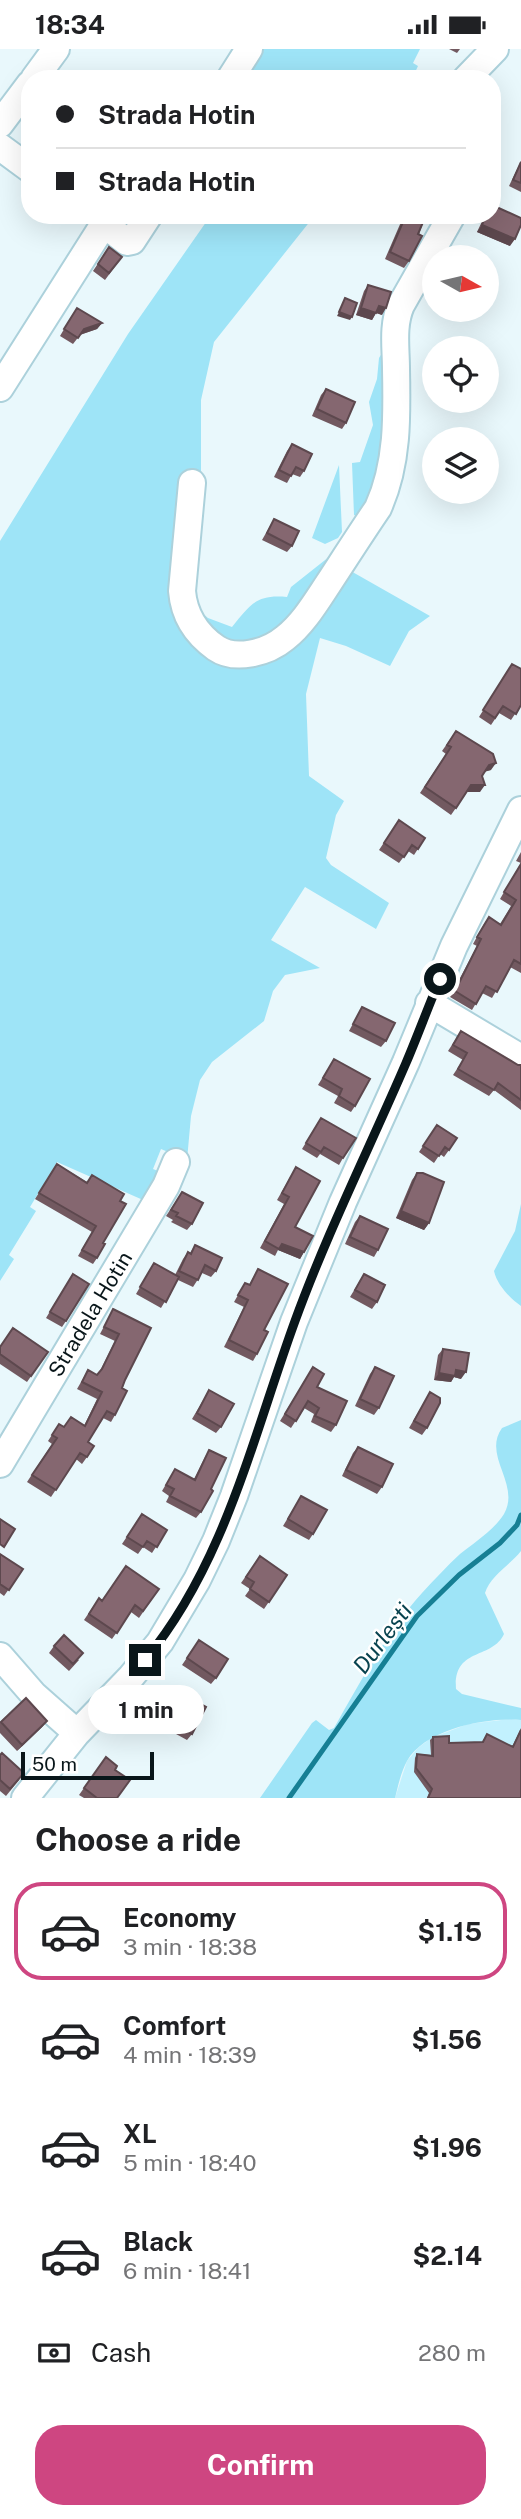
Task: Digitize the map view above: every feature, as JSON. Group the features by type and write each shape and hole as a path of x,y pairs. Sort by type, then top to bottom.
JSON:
{"street":[{"path":"41,70 56,49"},
{"path":"236,70 249,49"},
{"path":"475,70 495,49"},
{"path":"0,124 21,96"},
{"path":"0,147 21,162"},
{"path":"0,388 95,224"},
{"path":"104,224 127,242 132,241 143,224"},
{"path":"192,483 182,591 183,606 197,632 225,654 246,654 285,639 307,615 378,508 387,489 396,420 397,317 401,305 447,224"},
{"path":"25,1798 77,1733 114,1696 160,1642 197,1580 234,1496 303,1299 343,1202 485,879 521,810"},
{"path":"429,1003 521,1058"},
{"name":"Stradela Hotin","path":"0,1464 166,1187 176,1162"},
{"path":"0,1656 34,1695 77,1733"}],"shaded area":[{"path":"259,49 420,49 413,63 418,66 416,70 246,70"},
{"path":"205,224 308,224 214,342 201,400 201,492 190,603 208,618 232,627 261,599 287,597 291,587 344,545 349,570 430,616 409,631 390,666 346,646 320,638 306,694 309,776 344,801 336,815 326,858 331,865 389,903 376,929 305,887 271,940 320,968 285,975 273,991 264,1021 212,1062 200,1080 191,1116 187,1160 161,1149 153,1169 158,1171 143,1200 57,1162 30,1207 36,1211 9,1255 14,1259 0,1281 0,541 128,334"},
{"path":"387,345 389,461 361,518 354,515 352,463 360,462 373,425 369,402 377,379 379,358"},
{"path":"339,465 342,532 338,538 325,544 312,538"},
{"path":"521,1204 521,1306 504,1291 494,1271 515,1231"},
{"path":"521,1420 521,1551 496,1576 485,1593 504,1634 491,1648 474,1655 461,1666 456,1689 462,1694 521,1708 521,1720 475,1723 442,1733 428,1741 407,1761 395,1798 260,1798 312,1723 316,1720 329,1730 334,1728 385,1641 409,1608 445,1568 500,1520 508,1503 508,1492 498,1460 497,1439 502,1428"},
{"path":"521,1720 521,1798 395,1798 407,1761 431,1738 468,1724"}],"building":[{"path":"521,162 521,183 513,180"},
{"path":"501,209 521,218 515,239 482,225 501,224"},
{"path":"402,224 422,224 418,234 422,236 409,261 390,252"},
{"path":"109,247 122,257 109,273 98,264"},
{"path":"368,285 391,292 386,308 379,306 376,313 361,308"},
{"path":"345,298 357,303 352,317 339,312"},
{"path":"77,308 102,323 84,329 78,338 64,329"},
{"path":"326,389 355,402 346,423 317,409"},
{"path":"292,444 312,454 304,471 296,467 291,476 279,470"},
{"path":"274,519 299,531 292,546 267,533"},
{"path":"512,664 521,669 521,705 516,714 503,706 495,718 483,710"},
{"path":"456,731 493,754 496,763 489,765 482,776 485,785 471,785 456,808 425,787 451,747 447,745"},
{"path":"399,820 425,838 418,849 412,845 404,857 384,843"},
{"path":"521,864 521,964 514,960 497,992 486,986 476,1004 455,991 481,939 477,937 489,917 501,925 516,900 504,892"},
{"path":"362,1007 395,1023 386,1041 353,1024"},
{"path":"461,1031 521,1065 521,1100 498,1083 494,1090 458,1069 467,1053 453,1045"},
{"path":"334,1059 370,1079 355,1106 339,1096 342,1089 323,1078"},
{"path":"321,1118 356,1138 343,1158 324,1147 321,1152 306,1143"},
{"path":"437,1125 457,1138 449,1150 445,1147 439,1156 423,1146"},
{"path":"57,1164 87,1183 92,1175 124,1194 120,1201 126,1204 97,1258 82,1250 96,1226 39,1193"},
{"path":"296,1167 320,1181 295,1227 313,1236 304,1252 282,1244 279,1249 265,1241 289,1197 282,1193"},
{"path":"417,1173 444,1182 429,1223 401,1211"},
{"path":"182,1192 203,1203 192,1224 176,1216 178,1213 171,1210"},
{"path":"360,1216 388,1229 378,1250 350,1237"},
{"path":"195,1245 222,1258 216,1271 205,1265 198,1280 179,1271 188,1252 191,1254"},
{"path":"154,1263 179,1277 166,1302 140,1287"},
{"path":"258,1269 288,1284 264,1330 268,1332 257,1354 229,1340 248,1300 238,1295 245,1283 250,1285"},
{"path":"73,1274 89,1284 66,1321 50,1312"},
{"path":"364,1274 385,1285 377,1302 355,1290"},
{"path":"113,1309 151,1328 125,1380 122,1388 127,1391 115,1415 107,1411 88,1442 94,1446 87,1457 80,1453 56,1490 32,1475 57,1438 52,1435 59,1424 64,1427 71,1417 85,1426 102,1392 82,1382 88,1370 97,1375 102,1369 119,1334 104,1327"},
{"path":"13,1328 48,1352 31,1376 0,1354 0,1347"},
{"path":"443,1349 469,1353 466,1372 456,1370 455,1376 439,1373"},
{"path":"313,1367 324,1374 317,1387 347,1401 336,1425 315,1416 319,1408 308,1401 296,1421 285,1414"},
{"path":"375,1367 394,1376 379,1408 360,1399"},
{"path":"209,1390 234,1404 221,1427 197,1413"},
{"path":"430,1392 440,1398 440,1403 427,1428 414,1421"},
{"path":"358,1447 393,1464 382,1487 346,1470"},
{"path":"209,1450 226,1458 201,1512 170,1496 174,1489 166,1485 175,1469 195,1480"},
{"path":"301,1496 327,1510 313,1534 288,1519"},
{"path":"142,1514 167,1530 157,1547 147,1541 143,1547 127,1537"},
{"path":"0,1519 15,1529 4,1547 0,1544"},
{"path":"0,1554 23,1569 9,1590 0,1584"},
{"path":"260,1556 287,1575 269,1602 250,1589 254,1582 246,1577"},
{"path":"126,1566 159,1589 143,1611 135,1605 117,1633 89,1614 99,1598 102,1601"},
{"path":"64,1635 83,1653 73,1664 54,1646"},
{"path":"199,1640 228,1659 216,1678 187,1658"},
{"path":"173,1689 206,1707 192,1734 158,1715"},
{"path":"26,1698 47,1721 22,1745 1,1722"},
{"path":"521,1730 521,1798 428,1798 432,1789 416,1768 417,1754 433,1756 433,1737 449,1736 449,1743 483,1742 487,1734 513,1747"},
{"path":"2,1753 24,1773 10,1789 0,1780"},
{"path":"106,1757 117,1766 115,1770 130,1780 117,1798 97,1798 84,1788"}],"waterway":[{"name":"Durlești","path":"289,1798 417,1616 459,1575 500,1543 517,1525 521,1515"}],"route":[{"path":"145,1660 160,1642 197,1580 216,1541 303,1299 440,979"}]}
